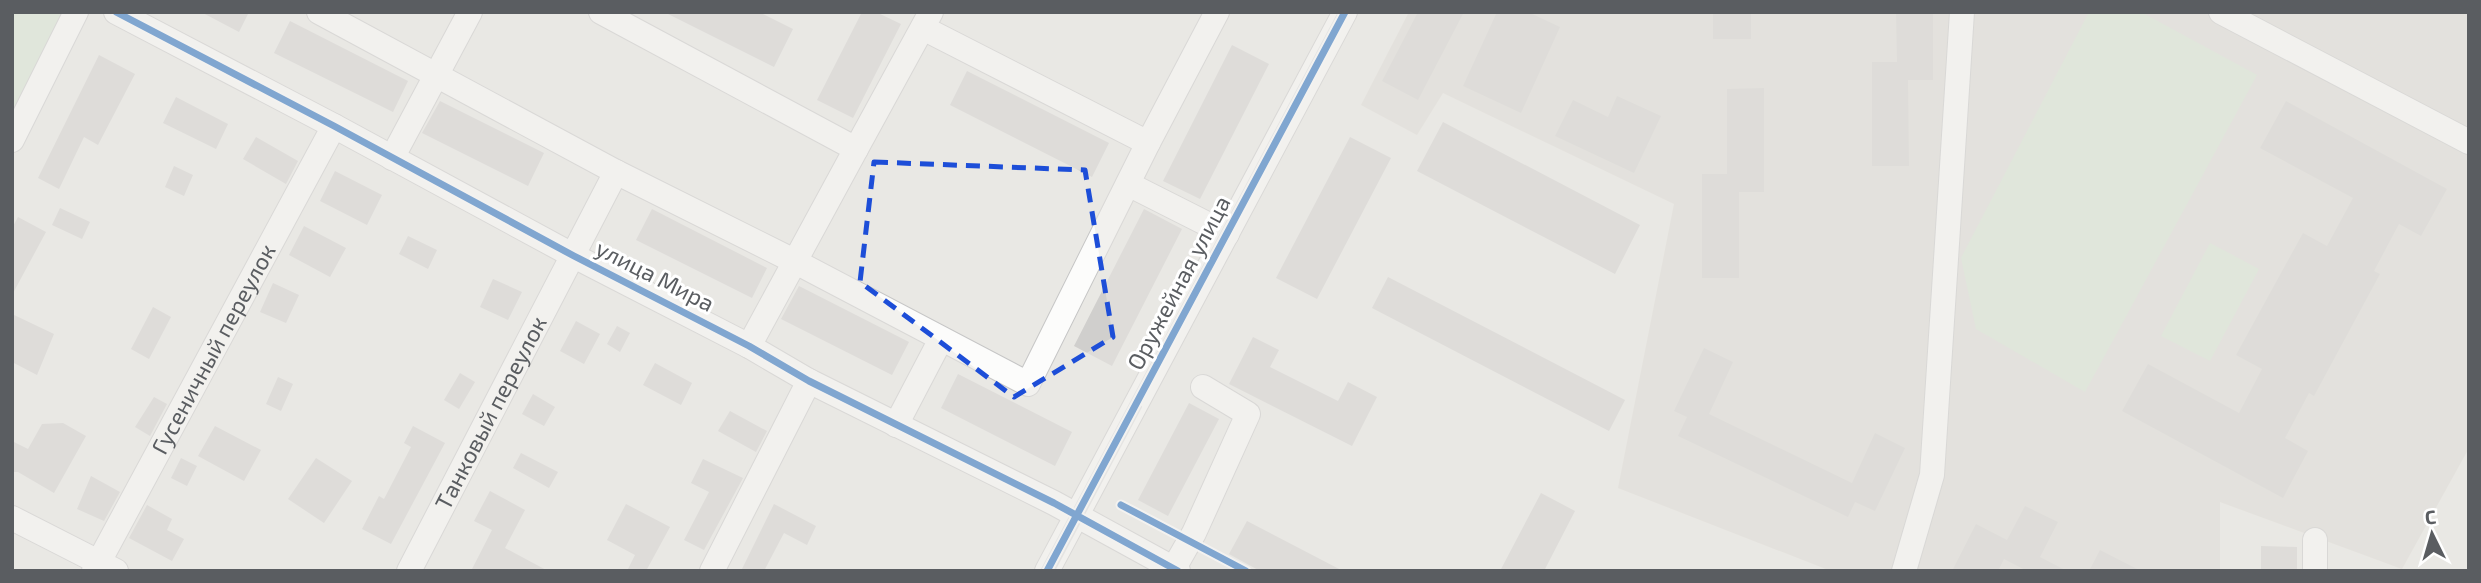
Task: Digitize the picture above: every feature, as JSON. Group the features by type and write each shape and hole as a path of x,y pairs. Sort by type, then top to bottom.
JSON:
{"street":[{"path":"12,140 76,12"},
{"name":"улица Мира","path":"116,12 749,346 809,381 1076,516 1176,570"},
{"path":"319,12 616,173 794,261 1028,383 1217,12"},
{"path":"392,158 470,12"},
{"path":"601,12 856,149"},
{"name":"Оружейная улица","path":"1047,571 1345,12"},
{"path":"1904,571 1932,475 1962,12"},
{"path":"2221,12 2469,142"},
{"path":"749,346 927,20 1148,143"},
{"name":"Гусеничный переулок","path":"103,568 334,127"},
{"name":"Танковый переулок","path":"409,571 616,173"},
{"path":"1128,184 1227,234"},
{"path":"896,425 940,339"},
{"path":"712,571 809,381"},
{"path":"1176,570 1248,414 1203,387"},
{"path":"12,518 103,568"},
{"path":"2315,540 2315,571"}],"highlighted area":[{"path":"874,162 1085,170 1113,337 1014,397 860,282"}],"shaded area":[{"path":"1409,12 2469,12 2469,448 2402,569 2220,502 2220,571 1831,571 1618,488 1674,204 1443,93 1417,135 1361,105"}],"green space":[{"path":"12,12 64,12 12,113"},
{"path":"2089,12 2141,12 2257,75 2085,392 1976,329 1961,258"},
{"path":"2210,243 2259,269 2210,361 2161,336"}],"building":[{"path":"201,12 249,12 239,32"},
{"path":"664,12 759,12 793,29 774,67"},
{"path":"862,12 876,12 901,24 853,118 817,100"},
{"path":"1418,12 1464,12 1418,100 1382,81"},
{"path":"1497,12 1528,12 1560,27 1521,113 1463,86"},
{"path":"1713,12 1751,12 1751,39 1713,39"},
{"path":"1896,12 1933,12 1933,80 1908,80 1909,166 1872,166 1872,62 1897,62"},
{"path":"290,21 408,81 393,112 274,53"},
{"path":"1232,45 1269,64 1200,199 1163,181"},
{"path":"99,55 135,74 98,145 84,137 59,189 38,178"},
{"path":"967,71 1109,143 1092,177 950,105"},
{"path":"1764,88 1764,192 1739,192 1739,278 1702,278 1702,174 1727,174 1727,89"},
{"path":"1617,96 1661,116 1634,173 1555,136 1573,100 1608,117"},
{"path":"176,97 228,124 216,149 163,123"},
{"path":"440,101 544,153 528,186 422,133"},
{"path":"2286,101 2447,189 2421,236 2399,224 2374,271 2380,274 2314,396 2309,393 2285,438 2308,451 2283,498 2122,411 2148,364 2239,413 2262,369 2236,355 2303,233 2327,246 2353,198 2260,148"},
{"path":"1443,122 1640,225 1615,274 1417,171"},
{"path":"256,137 298,161 286,184 243,159"},
{"path":"1350,137 1391,158 1317,299 1276,278"},
{"path":"174,166 193,175 184,196 165,187"},
{"path":"335,171 382,195 367,225 320,201"},
{"path":"60,208 90,222 82,239 52,225"},
{"path":"652,209 767,268 752,298 636,240"},
{"path":"1144,209 1182,229 1112,366 1074,346"},
{"path":"18,217 46,232 12,295 12,228"},
{"path":"304,226 346,248 330,277 289,255"},
{"path":"408,236 437,250 428,269 399,254"},
{"path":"1388,277 1625,400 1609,431 1372,308"},
{"path":"493,279 522,292 508,320 480,307"},
{"path":"273,283 299,295 286,323 260,312"},
{"path":"799,286 909,342 892,375 781,319"},
{"path":"153,307 171,317 149,359 131,349"},
{"path":"12,314 54,334 37,375 12,362"},
{"path":"576,321 600,334 584,364 560,351"},
{"path":"617,326 630,333 620,352 607,344"},
{"path":"1253,337 1279,350 1270,367 1338,401 1348,382 1377,397 1352,446 1229,384"},
{"path":"1704,348 1733,362 1709,414 1852,483 1875,433 1905,448 1875,511 1855,502 1848,517 1678,436 1687,417 1674,411"},
{"path":"655,363 692,383 681,405 643,385"},
{"path":"460,373 475,382 459,409 444,400"},
{"path":"958,374 1072,432 1055,466 941,408"},
{"path":"278,377 293,384 281,411 266,404"},
{"path":"533,394 555,407 544,426 522,414"},
{"path":"154,397 167,404 150,436 135,427"},
{"path":"1189,403 1219,419 1168,516 1138,500"},
{"path":"730,411 767,431 756,452 718,431"},
{"path":"63,423 86,436 54,493 18,472 12,472 12,441 28,449 42,424"},
{"path":"215,426 261,450 244,481 198,456"},
{"path":"413,426 445,443 391,544 362,529 379,496 384,499 411,447 404,443"},
{"path":"521,453 558,472 549,488 513,468"},
{"path":"181,458 197,466 187,486 171,478"},
{"path":"316,458 352,481 324,523 288,499"},
{"path":"703,459 743,478 704,550 684,540 709,492 691,483"},
{"path":"91,476 120,492 104,521 77,509"},
{"path":"490,491 525,510 505,548 548,571 471,571 492,530 474,521"},
{"path":"1541,493 1575,511 1544,571 1500,571"},
{"path":"626,504 670,527 646,571 627,571 635,555 607,540"},
{"path":"774,504 816,526 807,545 784,533 764,571 741,571"},
{"path":"147,505 172,519 167,530 184,539 172,561 129,538"},
{"path":"2025,506 2058,522 2040,557 2067,571 2027,571 2004,559 1998,571 1952,571 1976,524 2007,540"},
{"path":"1247,521 1343,571 1260,571 1229,554"},
{"path":"2261,546 2297,547 2297,571 2261,571"},
{"path":"2100,550 2141,571 2089,571"}],"tram line":[{"path":"1041,571 1339,12"},
{"path":"1054,571 1141,407"}],"cycle path":[{"path":"116,12 749,346 809,381 1054,503 1178,571"},
{"path":"1047,571 1345,12"},
{"path":"1121,505 1246,571"}]}
